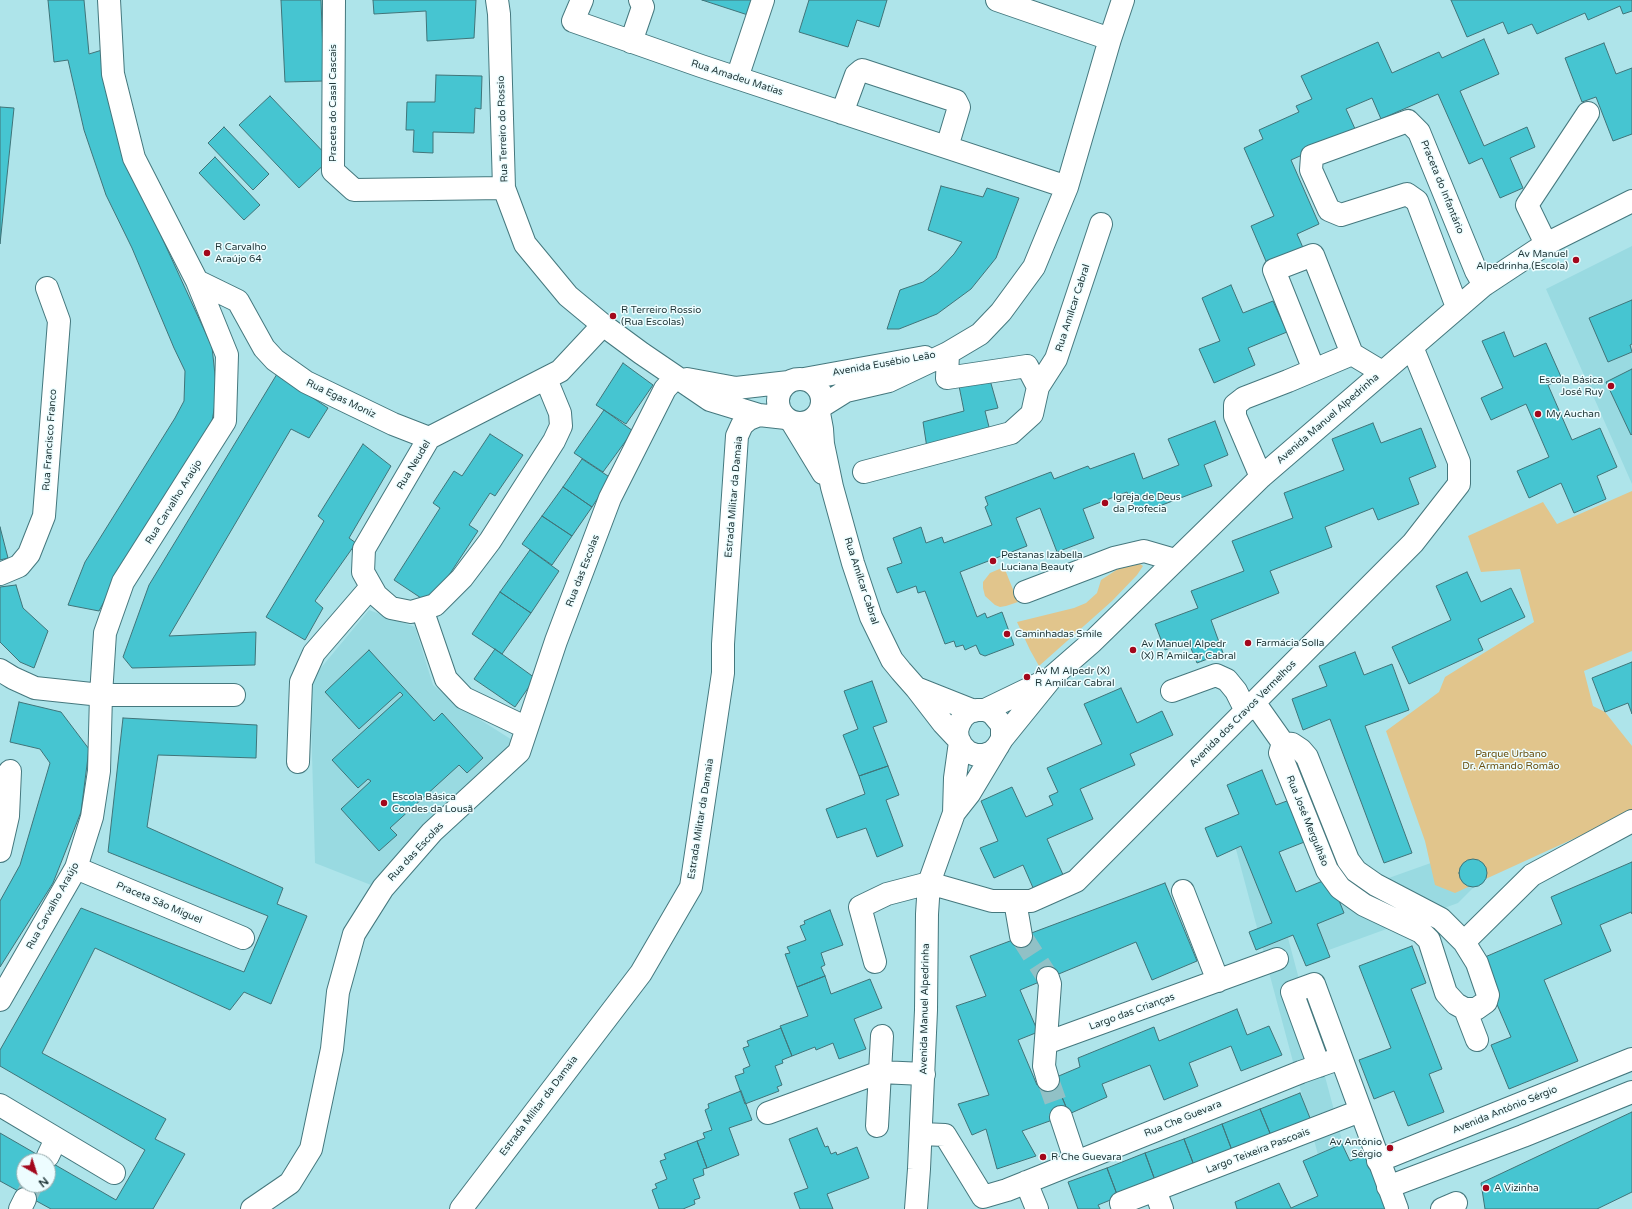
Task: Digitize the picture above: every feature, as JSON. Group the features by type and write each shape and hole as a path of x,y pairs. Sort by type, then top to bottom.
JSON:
{"street":[{"name":"Rua Carvalho Araújo","path":"0,1000 76,868 92,817 99,771 101,695 105,633 123,582 225,421 227,355 197,281 134,158 113,74 109,0"},
{"name":"Praceta do Casal Cascais","path":"334,0 333,171 354,190 504,188"},
{"name":"Rua Terreiro do Rossio","path":"497,0 499,14 504,188 525,244 568,296 603,325 676,377"},
{"name":"Rua Amadeu Matias","path":"582,0 573,21 737,78 1067,187"},
{"path":"632,42 643,7 640,0"},
{"path":"737,78 763,0"},
{"path":"997,0 1110,39"},
{"path":"1038,388 1027,366 947,378 948,353 980,334 1001,312 1034,267 1067,187 1110,39 1123,0"},
{"path":"842,113 856,75 862,70 956,101 959,107 947,147"},
{"path":"1546,244 1527,205 1588,113"},
{"name":"Praceta do Infantário","path":"1457,308 1417,201 1406,194 1341,215 1329,210 1311,170 1312,156 1408,121 1419,132 1476,271 1484,285"},
{"name":"Avenida Manuel Alpedrinha","path":"1053,676 980,711 963,717 957,731 962,746 968,752 976,755 984,755 992,752 1053,676 1092,642 1260,477 1484,285 1546,244 1632,202"},
{"name":"Rua Amílcar Cabral","path":"864,472 1010,433 1032,414 1038,388 1056,359 1101,224"},
{"path":"1314,370 1274,270 1313,255 1352,354 1382,372"},
{"name":"Rua Egas Moniz","path":"197,281 238,301 264,348 275,360 306,382 393,424 429,438"},
{"name":"Rua Francisco Franco","path":"0,574 19,566 29,554 44,516 59,321 47,288"},
{"name":"Rua Neudel","path":"546,378 560,413 561,426 554,441 490,541 462,578 435,605 411,612 391,608 376,594 363,572 364,549 429,438 546,378 560,371 603,325"},
{"name":"Avenida dos Cravos Vermelhos","path":"930,883 992,901 1031,902 1076,881 1413,543 1459,484 1459,462 1412,347"},
{"name":"Avenida Eusébio Leão","path":"676,377 736,388 796,380 883,363 948,353"},
{"name":"Avenida Eusébio Leão","path":"820,410 846,391 889,381 948,353"},
{"path":"1260,477 1235,416 1236,405 1244,398 1352,354"},
{"path":"676,377 710,400 759,415 800,423 814,419 820,410 823,399 821,392 811,381 796,380 784,386 778,399 781,412 789,420"},
{"name":"Rua das Escolas","path":"252,1209 290,1183 311,1149 332,1049 338,992 354,934 383,888 432,832 519,752 556,641 610,498 665,389 676,377"},
{"name":"Rua Amílcar Cabral","path":"820,410 822,444 832,487 853,564 871,616 892,660 943,723 959,740"},
{"name":"Estrada Militar da Damaia","path":"461,1209 642,973 691,887 723,673 723,644 737,436 742,425 749,419 759,415"},
{"name":"Rua Amílcar Cabral","path":"789,420 832,487"},
{"path":"1025,592 1114,558 1144,551 1175,560"},
{"path":"298,762 301,682 314,653 371,587"},
{"path":"422,609 446,678 464,698 527,728"},
{"path":"0,670 35,688 101,695 234,695"},
{"path":"1172,691 1216,675 1227,680 1283,743 1292,744 1302,750 1307,757 1348,860 1356,871 1376,886 1441,919 1464,942 1477,963 1488,995 1486,1002 1476,1009 1465,1009 1477,1040"},
{"name":"Rua Amílcar Cabral","path":"916,688 980,711"},
{"path":"980,711 992,713 1002,725 1003,732 1000,743"},
{"name":"Avenida Manuel Alpedrinha","path":"916,1209 924,1074 927,914 930,883 954,813 955,778 959,740"},
{"name":"Avenida Manuel Alpedrinha","path":"954,813 969,794 1000,743"},
{"name":"Rua José Mergulhão","path":"1283,743 1280,752 1327,870 1340,888 1364,905 1421,932 1429,940 1446,993 1456,1004 1465,1009"},
{"path":"0,851 8,816 10,771"},
{"path":"1464,942 1532,875 1632,821"},
{"name":"Praceta São Miguel","path":"76,868 243,938"},
{"path":"875,962 860,907 887,894 930,883"},
{"path":"1183,891 1218,981"},
{"path":"1015,901 1022,936"},
{"name":"Largo das Crianças","path":"1046,1043 1278,959"},
{"path":"1048,978 1050,984 1044,1066 1048,1080"},
{"path":"1319,1066 1292,992 1314,984 1378,1161 1397,1209"},
{"path":"877,1126 882,1036"},
{"name":"Rua Che Guevara","path":"921,1134 945,1135 983,1197 1026,1182 1341,1058"},
{"name":"Avenida António Sérgio","path":"1378,1161 1632,1059"},
{"path":"768,1113 880,1072 924,1074"},
{"path":"1388,1187 1523,1136 1632,1092"},
{"path":"0,1104 52,1147 114,1173"},
{"name":"Largo Teixeira Pascoais","path":"1123,1209 1121,1203 1159,1200 1360,1112"},
{"path":"1061,1118 1076,1162"},
{"path":"1026,1182 1037,1209"}],"shaded area":[{"name":"Escola Básica José Ruy","path":"1632,246 1632,484 1546,289"},
{"name":"Escola Básica Condes da Lousã","path":"369,610 415,627 433,685 463,709 517,743 371,885 315,863 310,681"},
{"path":"1230,827 1299,910 1442,859 1486,878 1479,886 1474,887 1458,903 1315,955 1306,931 1288,938 1358,1200 1332,1207"}],"green space":[{"name":"Parque Urbano Dr. Armando Romão","path":"1632,491 1632,651 1584,671 1593,706 1605,712 1632,746 1632,812 1455,893 1435,885 1425,841 1386,731 1439,692 1445,677 1534,622 1520,569 1481,572 1468,536 1543,502 1557,524"},
{"path":"1134,560 1143,566 1137,575 1112,601 1039,666 1017,622 1074,608 1086,603 1097,593 1101,580"},
{"path":"1004,567 1018,602 1000,607 995,605 985,596 983,582 990,573"}],"building":[{"path":"48,0 84,0 89,54 102,50 126,159 212,347 217,393 211,427 142,531 99,611 68,605 85,562 175,418 184,401 185,371 132,248 106,195 84,130 68,60 54,62"},
{"path":"281,0 321,0 324,81 285,82"},
{"path":"373,0 476,0 474,38 427,41 426,11 374,14"},
{"path":"702,0 756,0 751,16"},
{"path":"809,0 887,0 879,27 857,20 848,47 799,32"},
{"path":"1451,0 1632,0 1632,11 1623,14 1620,6 1588,20 1585,13 1537,34 1532,24 1508,34 1503,22 1467,37"},
{"path":"1484,39 1499,74 1460,91 1484,146 1527,127 1535,147 1510,158 1523,188 1500,198 1482,158 1469,164 1438,94 1381,119 1372,98 1346,109 1356,131 1291,160 1319,224 1297,234 1304,250 1268,266 1251,226 1274,216 1244,148 1263,139 1259,130 1299,112 1296,106 1312,99 1301,76 1378,42 1392,73 1439,52 1442,58"},
{"path":"1604,43 1616,74 1632,68 1632,134 1613,141 1596,97 1582,102 1565,58"},
{"path":"436,75 482,76 481,109 475,108 474,133 433,132 433,153 413,152 414,130 406,130 407,102 435,102"},
{"path":"270,96 330,159 299,188 239,125"},
{"path":"0,107 14,108 0,244"},
{"path":"224,127 269,174 253,190 208,143"},
{"path":"215,157 260,205 244,220 199,173"},
{"path":"941,186 983,197 987,188 1019,198 996,258 971,289 937,314 899,329 887,329 900,290 923,282 938,271 954,254 962,242 928,230"},
{"path":"1231,285 1243,313 1273,301 1287,332 1248,348 1255,365 1214,383 1199,349 1220,341 1202,298"},
{"path":"1632,300 1632,344 1630,345 1632,352 1608,362 1589,318"},
{"path":"1504,332 1514,357 1546,343 1562,379 1548,385 1572,440 1600,428 1617,467 1597,476 1606,499 1574,513 1561,483 1529,498 1517,471 1549,457 1526,404 1491,420 1481,398 1503,388 1482,341"},
{"path":"623,363 653,385 626,424 596,405"},
{"path":"1632,369 1632,434 1631,435 1606,382"},
{"path":"277,374 328,408 309,438 291,429 169,636 256,632 255,665 132,668 123,657 149,585"},
{"path":"990,380 998,408 985,411 990,431 927,448 923,422 964,411 959,386"},
{"path":"604,410 633,431 603,472 574,453"},
{"path":"1215,421 1228,455 1204,465 1212,486 1141,513 1139,507 1134,509 1127,492 1083,509 1094,538 1057,552 1040,508 1016,518 1027,546 960,572 977,617 985,613 987,618 1002,612 1014,645 985,656 980,654 976,645 965,650 963,645 956,647 954,641 945,644 925,591 918,593 916,586 897,593 887,568 902,563 893,538 921,527 926,543 942,537 944,543 992,525 985,507 988,505 985,497 1051,472 1054,479 1088,466 1090,469 1134,453 1143,479 1179,465 1168,439"},
{"path":"1373,423 1381,443 1421,428 1436,467 1409,478 1419,504 1378,520 1373,508 1325,527 1332,547 1270,571 1279,593 1211,620 1223,653 1197,663 1188,641 1165,650 1155,624 1198,608 1191,591 1244,571 1232,541 1293,518 1284,493 1344,470 1332,439"},
{"path":"490,434 523,455 495,496 490,493 469,525 478,531 430,604 394,580 440,508 433,503 454,471 462,476"},
{"path":"363,444 391,466 349,538 356,543 315,601 323,608 305,640 266,617 324,521 318,516"},
{"path":"582,459 611,478 592,507 563,487"},
{"path":"563,487 592,507 572,536 542,516"},
{"path":"542,516 572,536 552,565 522,544"},
{"path":"0,527 8,558 0,560"},
{"path":"530,550 559,571 531,613 500,592"},
{"path":"1467,572 1481,602 1511,588 1525,617 1478,639 1483,650 1409,684 1392,647 1451,620 1436,586"},
{"path":"16,585 23,608 48,631 34,668 20,662 0,642 0,587"},
{"path":"500,592 531,613 502,654 472,634"},
{"path":"495,649 535,678 515,707 474,679"},
{"path":"369,650 434,721 442,713 483,758 467,773 459,765 390,828 397,835 379,851 341,809 371,781 368,779 358,788 332,760 403,695 400,692 359,729 325,692"},
{"path":"1355,652 1364,675 1392,664 1409,710 1365,726 1412,853 1384,863 1330,719 1303,730 1292,699 1327,686 1319,666"},
{"path":"1632,662 1632,714 1628,703 1605,712 1592,678"},
{"path":"872,681 887,722 873,727 888,766 859,776 843,735 858,729 844,691"},
{"path":"1121,688 1137,723 1162,711 1173,735 1130,754 1135,765 1080,789 1093,819 1047,839 1064,877 1034,890 1023,865 994,878 980,848 998,841 981,801 1012,787 1026,817 1053,805 1049,796 1058,792 1047,768 1102,744 1084,704"},
{"path":"19,702 61,712 89,749 81,812 53,883 0,967 0,901 20,865 50,763 40,749 10,742"},
{"path":"123,718 257,725 256,758 158,755 147,827 283,888 277,904 307,916 271,1004 244,992 230,1010 95,948 42,1053 166,1119 155,1139 185,1154 153,1209 51,1209 22,1193 56,1193 56,1165 116,1200 145,1150 0,1066 0,1050 81,908 244,972 268,916 108,852"},
{"path":"888,766 899,795 886,800 903,846 877,857 866,828 837,838 826,809 865,794 859,776"},
{"path":"1262,770 1276,805 1295,798 1312,839 1279,852 1296,892 1330,878 1344,913 1317,924 1330,957 1306,966 1293,935 1256,950 1249,932 1272,923 1241,846 1217,857 1205,828 1239,814 1227,785"},
{"path":"1473,859 1483,863 1487,873 1483,883 1473,887 1463,883 1459,873 1463,863"},
{"path":"1632,862 1632,914 1631,912 1600,925 1611,951 1544,980 1578,1061 1509,1089 1491,1045 1511,1037 1478,960 1562,924 1551,897"},
{"path":"1165,883 1197,961 1152,980 1136,942 1020,990 1038,1032 1018,1040 1037,1085 1054,1078 1069,1114 1022,1131 1036,1156 997,1169 986,1129 972,1135 958,1104 989,1095 956,1006 986,996 970,956"},
{"path":"830,910 843,945 821,953 825,965 821,967 825,976 797,987 785,954 790,953 787,947 806,940 800,926 805,924 804,921"},
{"path":"1412,946 1426,983 1411,989 1442,1069 1429,1074 1444,1112 1408,1126 1394,1091 1374,1099 1359,1060 1391,1048 1359,966"},
{"path":"825,976 831,994 870,979 882,1008 854,1019 866,1049 839,1059 833,1043 816,1050 815,1047 792,1056 780,1026 808,1016 797,987"},
{"path":"1237,1009 1247,1035 1269,1026 1282,1055 1241,1071 1231,1046 1189,1063 1198,1086 1164,1100 1150,1065 1102,1084 1107,1097 1069,1114 1054,1078 1080,1067 1078,1058 1154,1027 1159,1041"},
{"path":"781,1028 792,1056 782,1060 783,1063 775,1066 782,1085 777,1087 779,1091 745,1104 735,1076 744,1073 743,1069 750,1066 743,1048 749,1046 747,1041"},
{"path":"741,1091 752,1120 729,1128 739,1155 707,1168 697,1141 705,1138 703,1133 712,1130 705,1110 709,1108 708,1104"},
{"path":"1300,1093 1312,1123 1272,1138 1260,1109"},
{"path":"1260,1109 1272,1138 1233,1153 1222,1124"},
{"path":"1632,1112 1632,1192 1597,1209 1485,1209 1481,1183"},
{"path":"1222,1124 1233,1153 1195,1168 1184,1139"},
{"path":"817,1128 825,1147 828,1146 831,1154 836,1152 837,1155 857,1147 869,1178 827,1194 833,1209 800,1209 794,1193 808,1188 789,1139"},
{"path":"0,1133 35,1153 16,1153 16,1190 0,1181"},
{"path":"1184,1139 1195,1168 1156,1183 1145,1153"},
{"path":"697,1141 707,1168 703,1169 704,1175 693,1179 700,1198 694,1200 695,1204 683,1209 659,1209 652,1190 657,1188 655,1184 667,1179 660,1161 666,1159 664,1154"},
{"path":"1342,1144 1350,1161 1364,1155 1388,1209 1237,1209 1235,1202 1279,1183 1291,1208 1318,1196 1303,1161"},
{"path":"1145,1153 1156,1183 1118,1197 1107,1168"},
{"path":"1107,1168 1118,1197 1098,1205 1100,1209 1078,1209 1068,1182"}],"tunnel":[{"path":"1021,936 1048,978"},
{"path":"1048,1080 1061,1117"},
{"path":"25,1199 28,1193"}],"place":[{"name":"R Carvalho Araújo 64","path":"207,253"},
{"name":"Av Manuel Alpedrinha (Escola)","path":"1576,260"},
{"name":"R Terreiro Rossio (Rua Escolas)","path":"613,316"},
{"name":"Escola Básica José Ruy","path":"1611,386"},
{"name":"My Auchan","path":"1538,414"},
{"name":"Igreja de Deus da Profecia","path":"1105,503"},
{"name":"Pestanas Izabella Luciana Beauty","path":"993,561"},
{"name":"Caminhadas Smile","path":"1007,634"},
{"name":"Farmácia Solla","path":"1248,643"},
{"name":"Av Manuel Alpedr (X) R Amilcar Cabral","path":"1133,650"},
{"name":"Av M Alpedr (X) R Amilcar Cabral","path":"1027,677"},
{"name":"Escola Básica Condes da Lousã","path":"384,803"},
{"name":"Av António Sérgio","path":"1390,1148"},
{"name":"R Che Guevara","path":"1043,1157"},
{"name":"A Vizinha","path":"1486,1188"}]}
